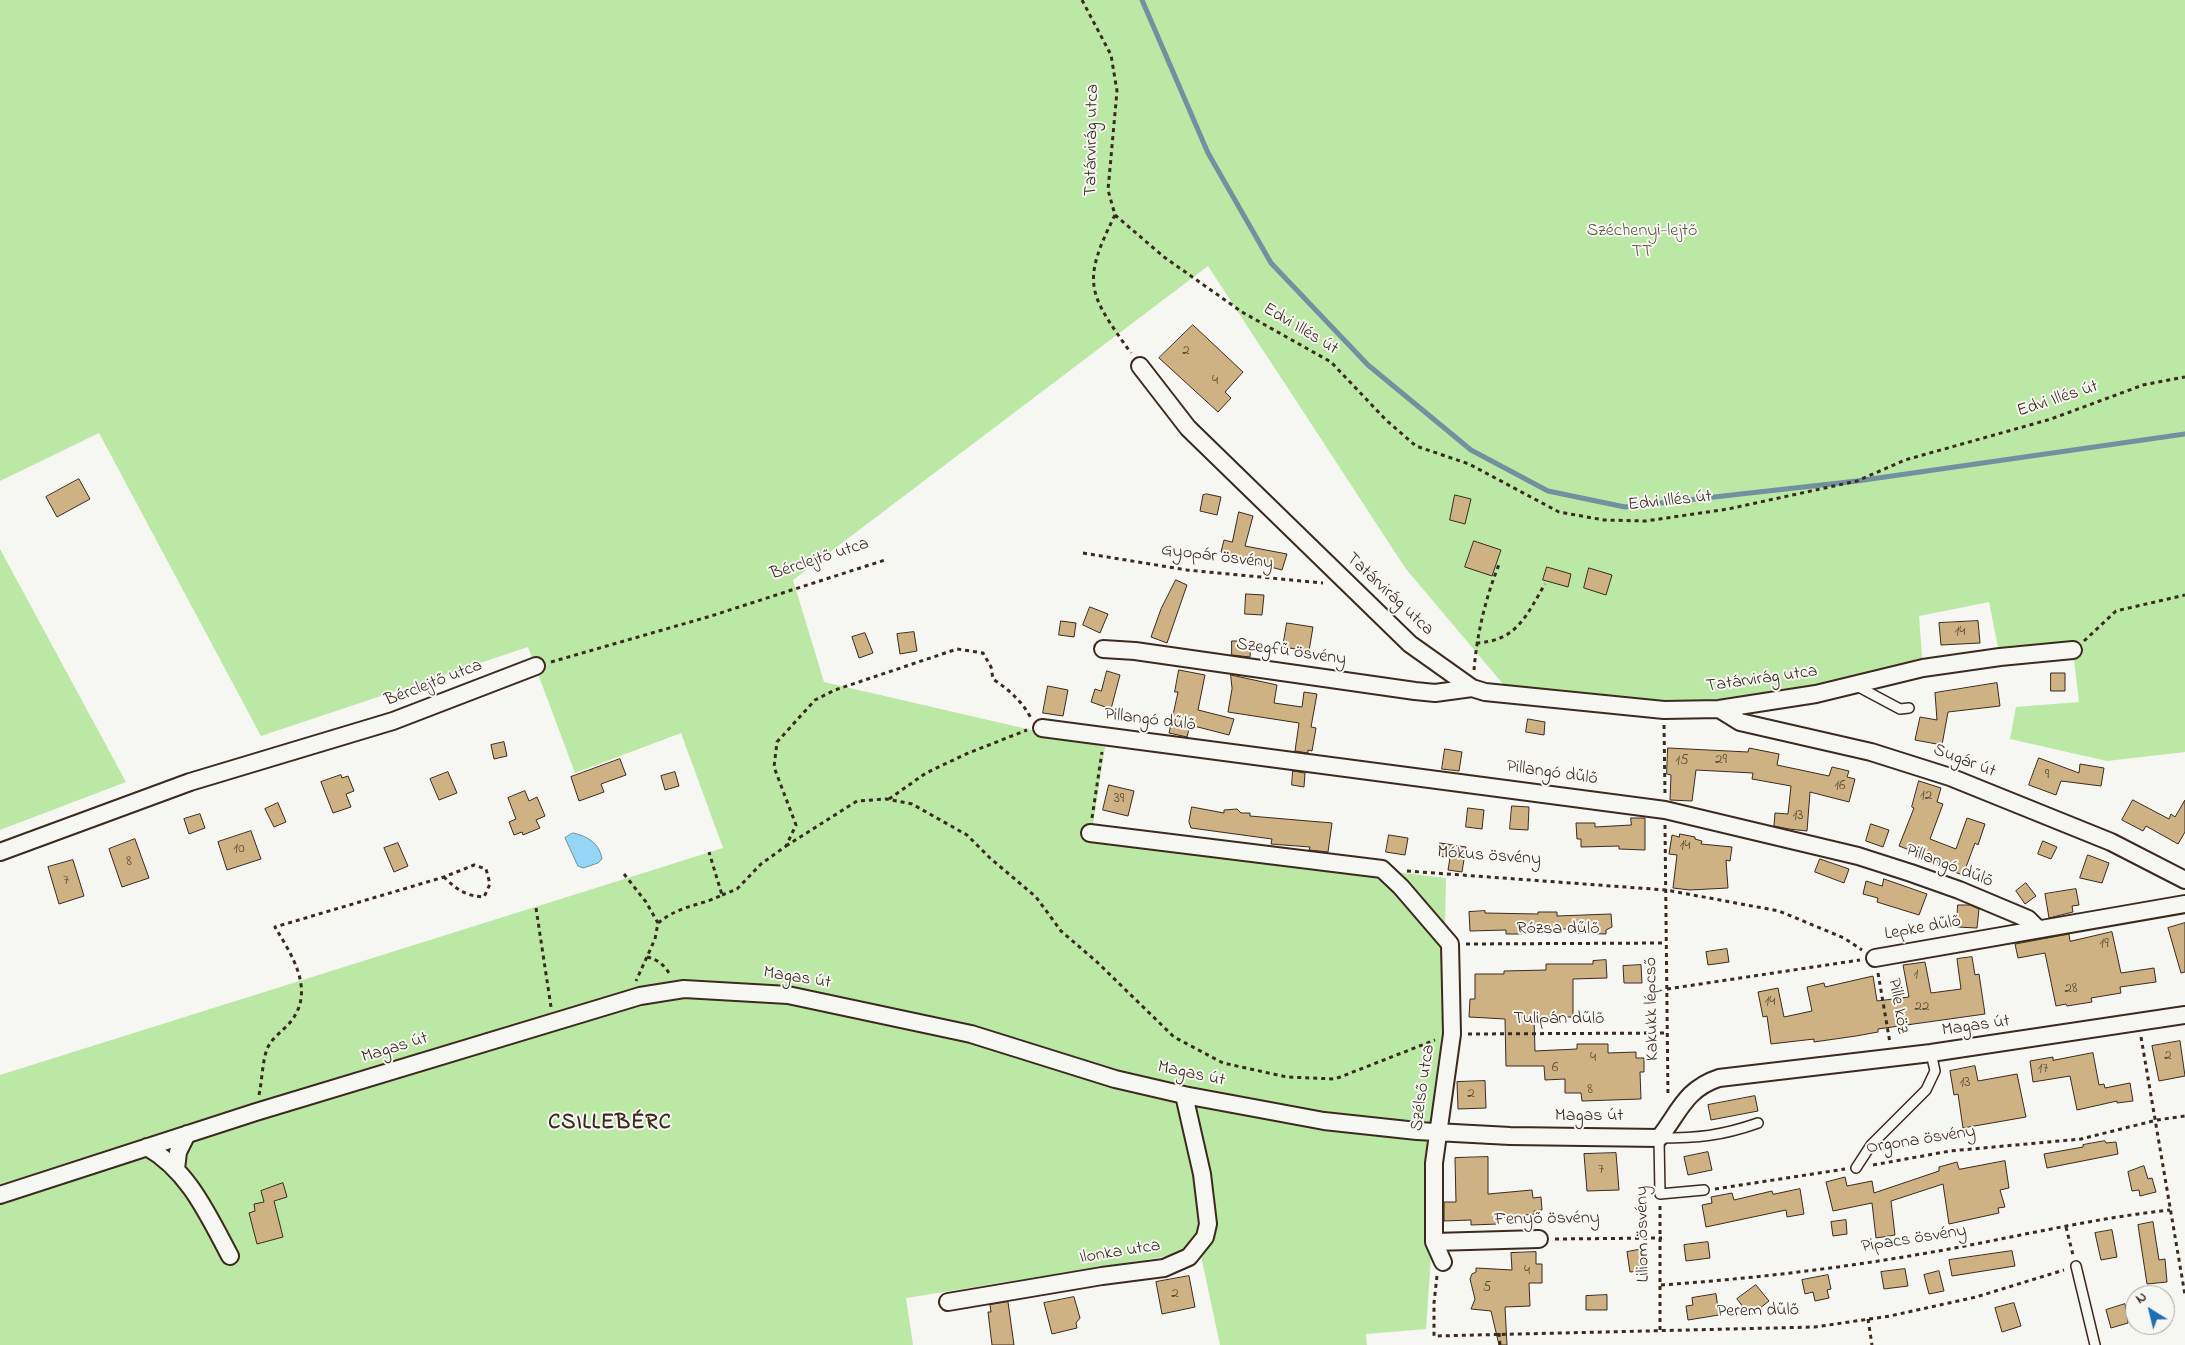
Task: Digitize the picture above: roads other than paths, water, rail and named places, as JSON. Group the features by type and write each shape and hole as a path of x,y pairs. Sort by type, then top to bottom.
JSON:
{"street":[{"name":"Tatárvirág utca","path":"1140,366 1188,428 1348,585 1410,644 1472,688 1514,697 1645,708 1720,709 1855,685 1923,668 2000,657 2073,650"},
{"name":"Szegfű ösvény","path":"1103,649 1135,651 1415,691 1435,693 1472,688"},
{"name":"Bérclejtő utca","path":"0,852 190,782 392,721 536,666"},
{"name":"Sugár út","path":"1720,709 1740,722 1871,752 1950,777 2111,842 2185,880"},
{"name":"Pillangó dűlő","path":"1036,729 1665,810 1858,856 1902,870 1959,890 2028,919 2038,929"},
{"name":"Szélső utca","path":"1090,833 1382,869 1401,887 1450,944 1452,1034 1434,1163 1434,1242 1443,1262"},
{"name":"Lepke dűlő","path":"1875,958 2185,904"},
{"name":"Magas út","path":"0,1195 256,1112 553,1022 627,1000 678,990 724,990 788,995 971,1034 1115,1079 1184,1095 1324,1121 1438,1132 1510,1136 1660,1138 1680,1107 1704,1083 1746,1074 1931,1053 2185,1015"},
{"name":"Ilonka utca","path":"948,1302 1102,1276 1164,1268 1189,1257 1205,1237 1208,1224 1198,1157 1184,1095"},
{"path":"176,1169 178,1152 187,1134"},
{"path":"148,1147 165,1157 176,1169 205,1209 230,1256"},
{"name":"Fenyő ösvény","path":"1434,1242 1539,1239"}],"lane":[{"path":"1855,685 1900,709 1909,708"},
{"path":"1856,1168 1871,1145 1926,1090 1935,1072 1931,1053"},
{"path":"1660,1138 1698,1138 1725,1134 1758,1123"},
{"name":"Liliom ösvény","path":"1660,1138 1660,1194 1704,1190"},
{"path":"2076,1266 2095,1345"}],"water":[{"path":"573,833 584,836 596,845 602,859 598,863 583,868 578,866 565,838"}],"waterway":[{"path":"1142,0 1208,153 1271,263 1368,365 1471,450 1548,491 1625,507 1857,481 2185,434"}],"district":[{"name":"CSILLEBÉRC","path":"610,1124"}],"park label":[{"name":"Széchenyi-lejtő TT","path":"1642,242"}]}
